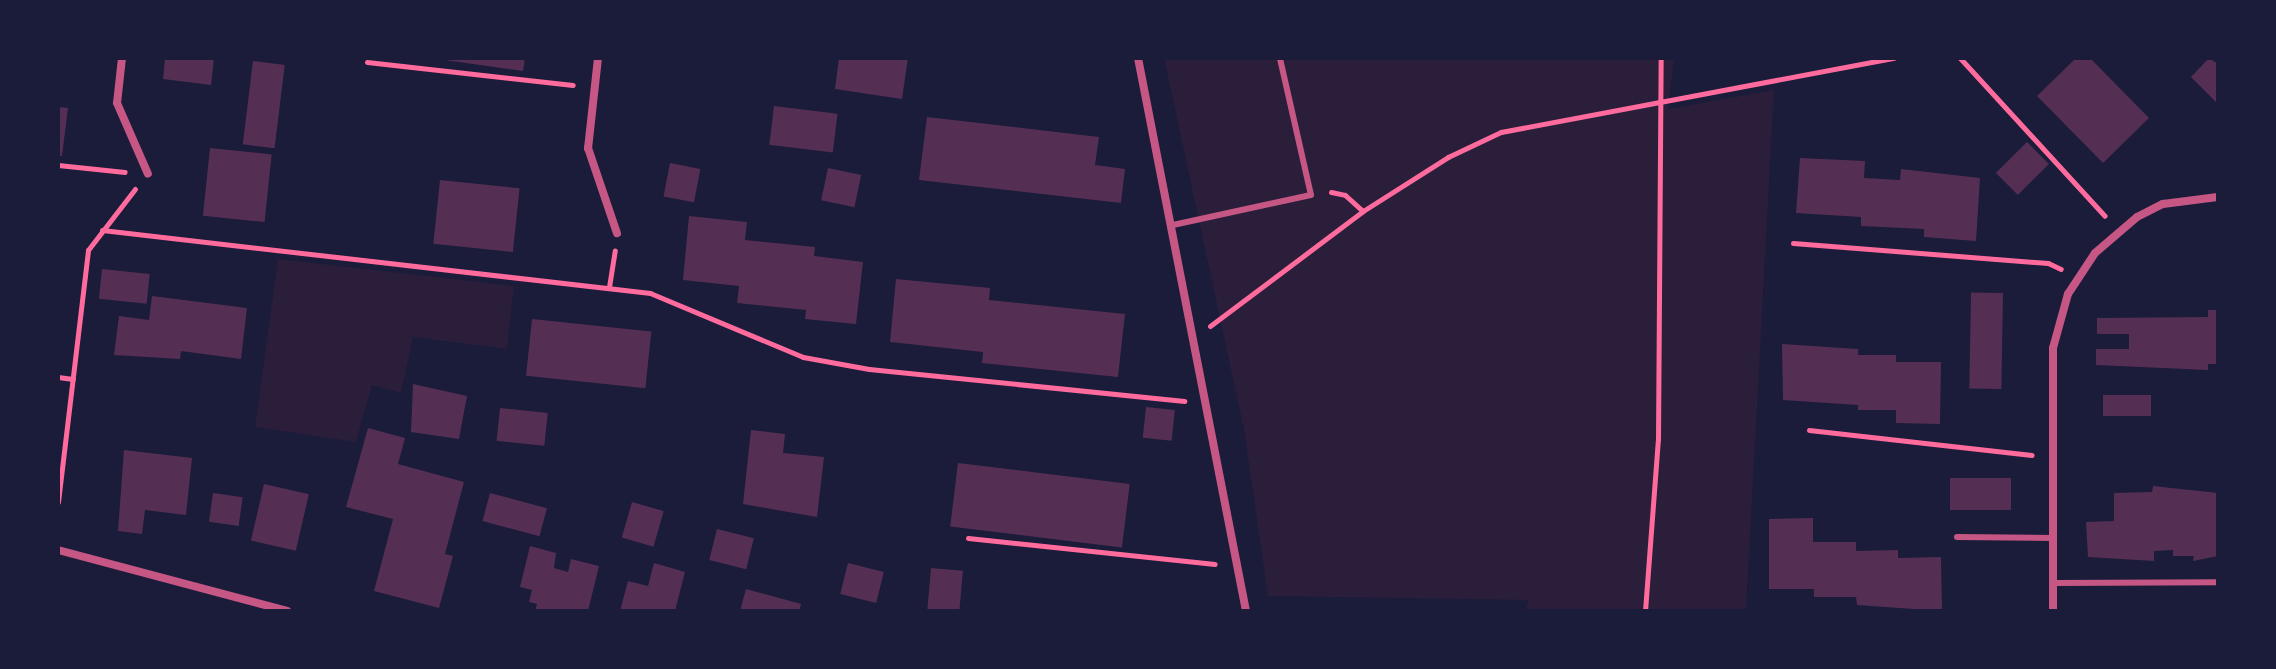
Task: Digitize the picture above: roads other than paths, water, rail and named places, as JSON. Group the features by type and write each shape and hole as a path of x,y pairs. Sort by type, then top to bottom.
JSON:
{"street":[{"path":"122,58 117,103 148,174"},
{"path":"598,58 588,148 617,233"},
{"path":"1138,58 1196,336 1246,611"},
{"path":"2053,611 2053,348 2077,276 2118,230 2163,204 2218,197"},
{"path":"58,550 287,611"}],"lane":[{"path":"1173,225 1311,195 1280,58"},
{"path":"1957,537 2053,538"},
{"path":"2053,583 2218,582"}]}
